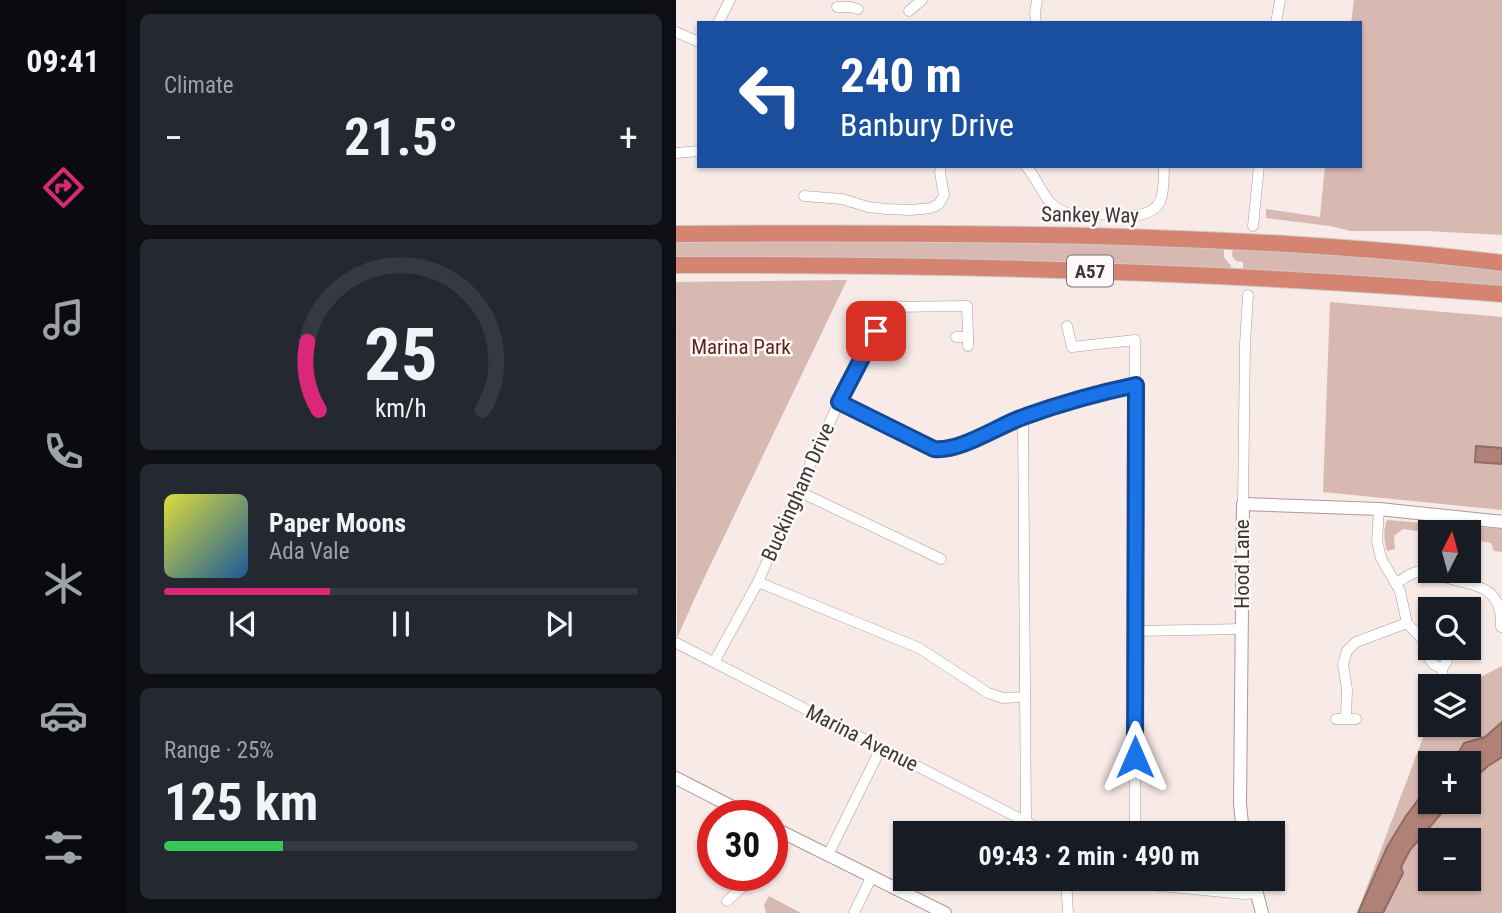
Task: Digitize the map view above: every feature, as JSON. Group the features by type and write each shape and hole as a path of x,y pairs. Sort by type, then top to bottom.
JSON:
{"highway":[{"name":"Sankey Way","path":"676,234 889,232 1194,239 1438,255 1503,263"},
{"name":"A57","path":"676,265 1028,268 1224,276 1503,294"}],"street":[{"path":"719,21 730,0"},
{"path":"909,12 922,0"},
{"path":"1036,21 1037,0"},
{"path":"1276,21 1280,0"},
{"path":"837,7 853,5"},
{"path":"676,32 697,41"},
{"path":"676,153 697,151"},
{"path":"804,196 842,199 886,209 931,208 939,204 944,195 941,168"},
{"path":"1028,168 1051,205 1060,211 1070,214 1139,215 1147,214 1160,202 1163,195 1164,168"},
{"path":"1253,226 1259,168"},
{"name":"Hood Lane","path":"1242,821 1245,334 1248,295"},
{"name":"Buckingham Drive","path":"714,662 758,582 839,402 889,307 967,306 968,342 956,337"},
{"path":"1067,326 1072,347 1135,340 1135,821"},
{"path":"839,402 934,449 944,450 1023,417 1071,401 1136,385"},
{"path":"1023,417 1025,821"},
{"path":"798,491 941,559"},
{"path":"1243,504 1379,509 1503,523"},
{"path":"1379,509 1378,549 1403,597 1407,623 1424,641 1433,664 1444,669"},
{"path":"1397,583 1418,571 1431,571 1480,586 1494,597 1502,611 1501,626"},
{"path":"758,582 919,648 988,693 1003,698 1025,697"},
{"path":"1346,719 1347,689 1343,664 1347,651 1356,642 1407,623"},
{"path":"1136,631 1242,629"},
{"name":"Marina Avenue","path":"676,643 1025,821"},
{"path":"828,855 881,748"},
{"path":"676,778 719,800"},
{"path":"788,834 945,913"},
{"path":"854,913 872,876"},
{"path":"727,901 738,891"},
{"path":"1067,891 1068,913"},
{"path":"1219,891 1257,893 1262,913"}],"green space":[{"path":"1354,0 1502,0 1502,235 1351,231 1266,218 1266,209 1320,217 1325,168 1362,168 1362,21 1351,21"},
{"path":"883,237 1224,246 1224,257 1231,270 676,259 676,239"},
{"path":"1233,246 1502,269 1502,288 1243,270 1243,262 1236,261 1232,256"},
{"name":"Marina Park","path":"847,280 698,591 677,638 676,282"},
{"path":"1330,302 1502,317 1502,510 1323,492"},
{"path":"1387,520 1418,522 1418,531 1403,529 1394,536 1395,549 1387,551"},
{"path":"1481,527 1502,529 1502,552 1494,551 1491,543 1481,541"},
{"path":"1502,666 1502,913 1357,913 1423,737 1481,737 1481,677"},
{"path":"769,896 801,913 766,913 764,905"}],"shaded area":[{"path":"1476,446 1502,448 1502,464 1475,462"},
{"path":"1502,722 1502,757 1481,772 1481,751 1460,751 1464,743 1485,737"},
{"path":"1418,800 1418,814 1441,814 1429,828 1418,828 1418,841 1401,867 1403,873 1383,913 1358,913 1387,847"}],"route":[{"path":"876,331 839,402 934,449 944,450 959,445 1023,417 1071,401 1136,385 1135,757"}]}
